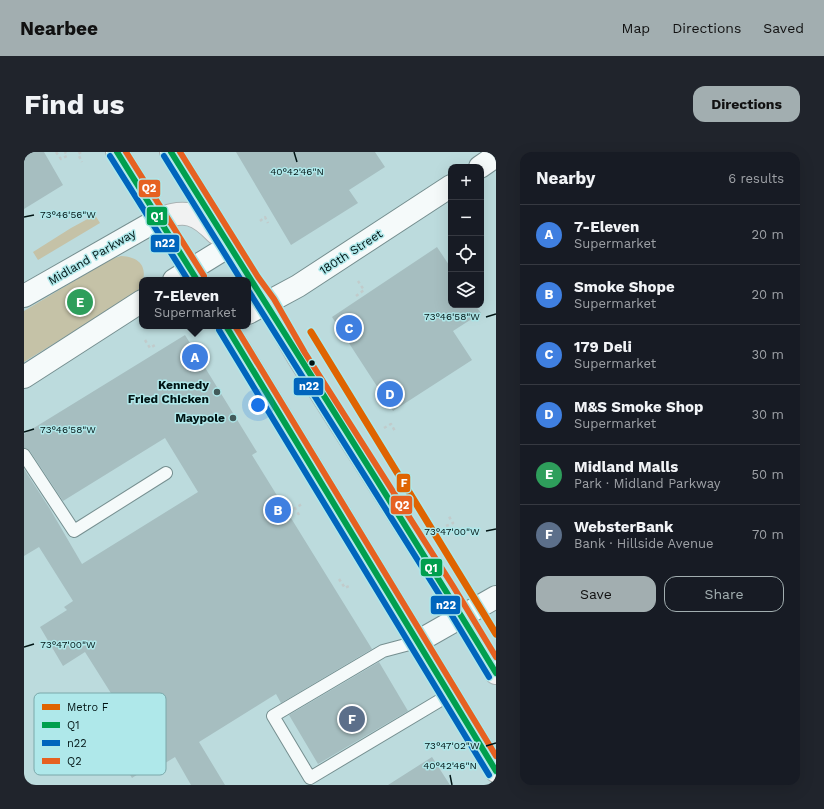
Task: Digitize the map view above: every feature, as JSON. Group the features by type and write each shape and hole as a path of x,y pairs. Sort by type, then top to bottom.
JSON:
{"main road":[{"path":"117,152 159,219 188,276"},
{"path":"171,152 250,277"},
{"path":"159,219 174,213 188,213 209,225 230,246"},
{"path":"251,278 298,357 496,673"},
{"path":"228,329 449,695 494,764"}],"street":[{"path":"484,164 496,156"},
{"name":"180th Street","path":"251,311 298,286 448,188"},
{"name":"Midland Parkway","path":"24,296 159,219"},
{"path":"188,276 230,246"},
{"path":"24,377 139,303"},
{"path":"417,642 496,597"}],"lane":[{"path":"24,455 74,531 166,473"},
{"path":"417,642 383,651 273,716 310,778 449,695"}],"path":[{"path":"56,152 61,159 67,156 64,152"},
{"path":"82,152 78,154 82,162"},
{"path":"260,221 265,217 268,223"},
{"path":"356,296 364,290 358,282"},
{"path":"145,340 150,348 155,345"},
{"path":"384,428 391,424 395,431"},
{"path":"300,515 295,508 302,504"},
{"path":"446,526 453,522 448,514"},
{"path":"339,579 345,588 349,586"}],"shaded area":[{"path":"95,215 100,223 38,260 33,252"},
{"path":"121,256 130,257 141,264 143,268 144,277 139,277 139,288 136,293 24,362 24,311 111,259"}],"building":[{"path":"24,152 44,152 63,185 24,209"},
{"path":"236,152 375,152 385,167 349,190 358,203 291,245"},
{"path":"437,247 448,264 448,308 477,308 481,313 453,331 472,360 393,411 332,317"},
{"path":"185,335 257,452 252,455 372,649 281,703 276,694 199,742 225,785 191,785 175,757 166,763 166,693 111,693 85,652 63,666 40,627 67,610 64,607 73,601 39,547 24,556 24,469 50,509 82,564 198,492 165,438 63,501 30,451 24,448 24,434"},
{"path":"379,662 408,711 318,764 289,715"},
{"path":"432,757 450,785 388,785"}],"metro line":[{"name":"F","path":"311,332 496,634"}],"transit line":[{"name":"Q1","path":"117,152 195,277"},
{"name":"Q2","path":"126,152 204,276"},
{"name":"Q1","path":"171,152 250,277"},
{"name":"Q2","path":"180,152 258,277 274,299 305,353 453,586 496,657"},
{"name":"n22","path":"110,156 186,277"},
{"name":"n22","path":"164,156 239,277"},
{"name":"Q1","path":"251,279 416,542 496,673"},
{"name":"n22","path":"251,295 439,594 489,677"},
{"name":"Q1","path":"228,329 496,771"},
{"name":"Q2","path":"237,329 496,756"},
{"name":"n22","path":"219,330 489,775"}],"place":[{"name":"Midland Malls","path":"80,302"},
{"name":"179 Deli","path":"349,328"},
{"name":"7-Eleven","path":"195,357"},
{"name":"Kennedy Fried Chicken","path":"217,392"},
{"name":"M&S Smoke Shop","path":"390,394"},
{"name":"Maypole","path":"233,418"},
{"name":"Smoke Shope","path":"278,510"},
{"name":"WebsterBank","path":"352,719"}]}
